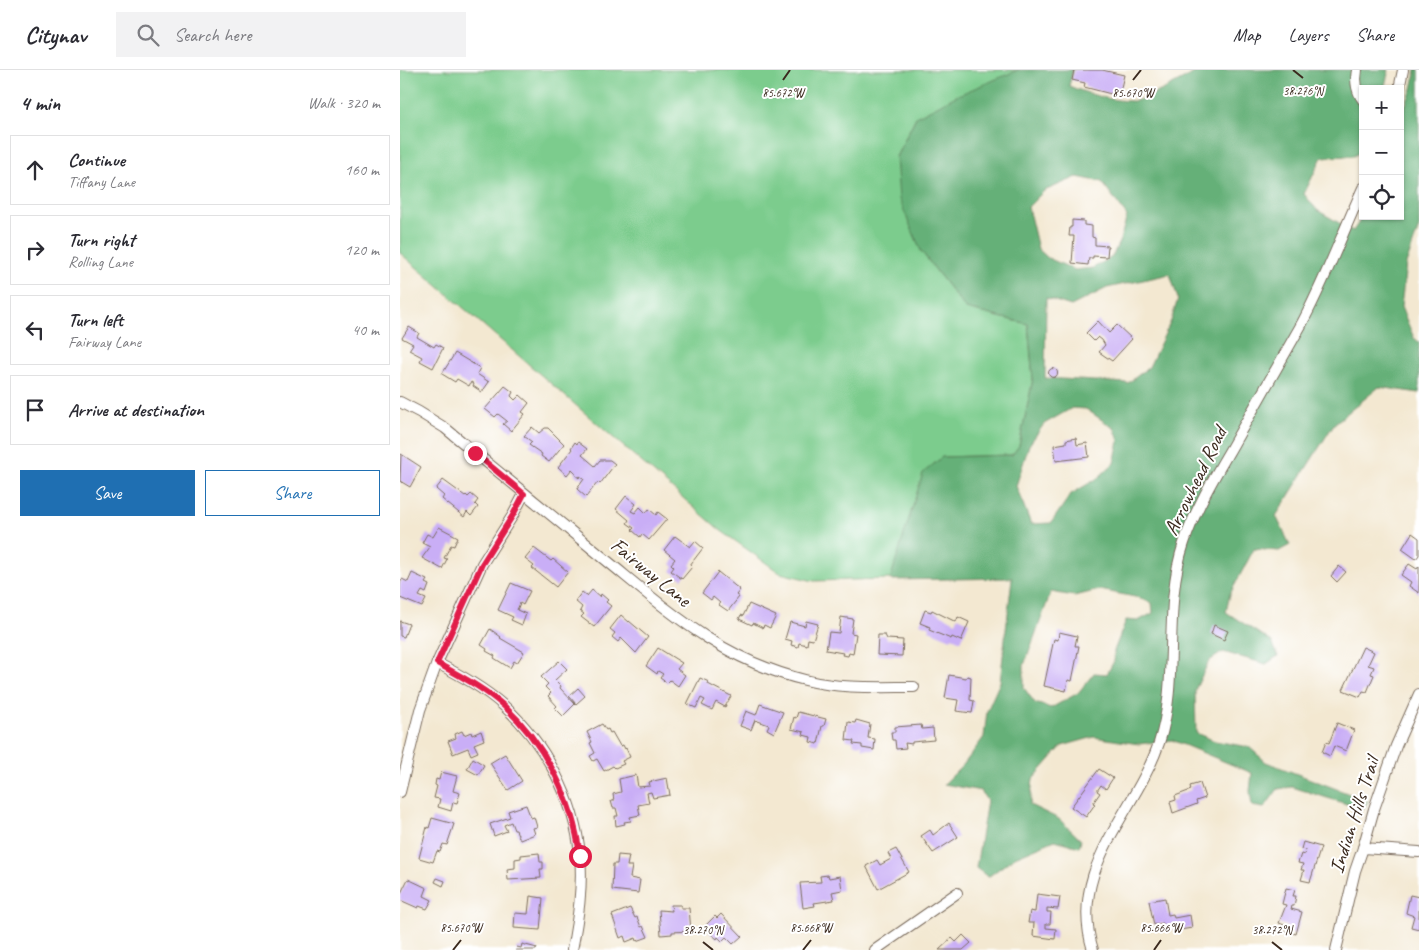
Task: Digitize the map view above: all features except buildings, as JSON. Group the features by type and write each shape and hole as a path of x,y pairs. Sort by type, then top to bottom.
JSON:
{"street":[{"path":"1357,70 1356,84 1359,94"},
{"path":"1400,85 1403,70"},
{"name":"Arrowhead Road","path":"1092,950 1087,923 1087,909 1093,876 1111,833 1152,762 1166,717 1171,612 1176,574 1184,543 1199,506 1300,326 1359,197"},
{"name":"Fairway Lane","path":"400,402 445,428 524,494 693,629 737,656 805,680 838,686 914,686"},
{"path":"400,792 420,710 437,663 482,564 524,494"},
{"path":"437,663 485,691 519,720 543,752 564,793 578,838 580,856 579,908 572,950"},
{"name":"Indian Hills Trail","path":"1336,950 1355,871 1374,809 1396,746 1419,694"},
{"path":"1363,848 1419,852"},
{"path":"875,950 956,893"}],"green space":[{"path":"400,70 1018,70 916,117 896,157 921,251 966,309 1028,324 1033,379 1019,446 1012,455 942,457 891,579 814,581 780,573 720,530 400,253"},
{"path":"1018,70 1073,70 1069,86 1100,97 1133,101 1156,93 1199,70 1389,70 1385,85 1359,85 1359,153 1354,156 1322,157 1304,194 1317,210 1353,231 1360,220 1404,220 1404,108 1412,89 1416,70 1419,70 1419,227 1406,264 1401,307 1414,338 1419,342 1419,393 1379,387 1334,424 1276,516 1290,545 1279,551 1254,549 1230,594 1226,612 1272,642 1278,656 1266,664 1223,652 1209,661 1195,690 1196,733 1215,741 1249,747 1266,762 1368,801 1363,809 1292,787 1278,789 1264,808 1252,806 1250,791 1252,773 1172,740 1139,744 1094,737 1062,746 1033,779 1030,805 1059,819 1081,840 1079,847 1055,840 1015,857 988,877 976,868 987,801 981,791 944,784 964,764 984,737 987,711 1000,682 1012,578 890,580 923,473 942,457 1012,455 1019,446 1033,379 1028,324 966,309 921,251 899,199 896,157 916,117 958,95","holes":["1077,177 1102,182 1127,216 1120,240 1112,257 1093,268 1075,270 1048,258 1038,249 1028,207 1044,191","1170,274 1178,299 1171,321 1149,367 1128,383 1045,378 1046,298 1071,306 1107,288","1072,408 1086,409 1115,429 1119,441 1114,463 1098,478 1071,494 1051,523 1031,524 1016,486 1029,445 1044,424","1100,590 1140,598 1152,603 1153,613 1138,621 1126,620 1114,651 1114,661 1107,674 1094,673 1078,693 1051,708 1035,703 1024,688 1024,665 1051,592 1074,596"]}],"route":[{"path":"475,453 524,494 482,564 437,663 469,680 503,705 519,720 543,752 564,793 578,838 580,856"}]}
